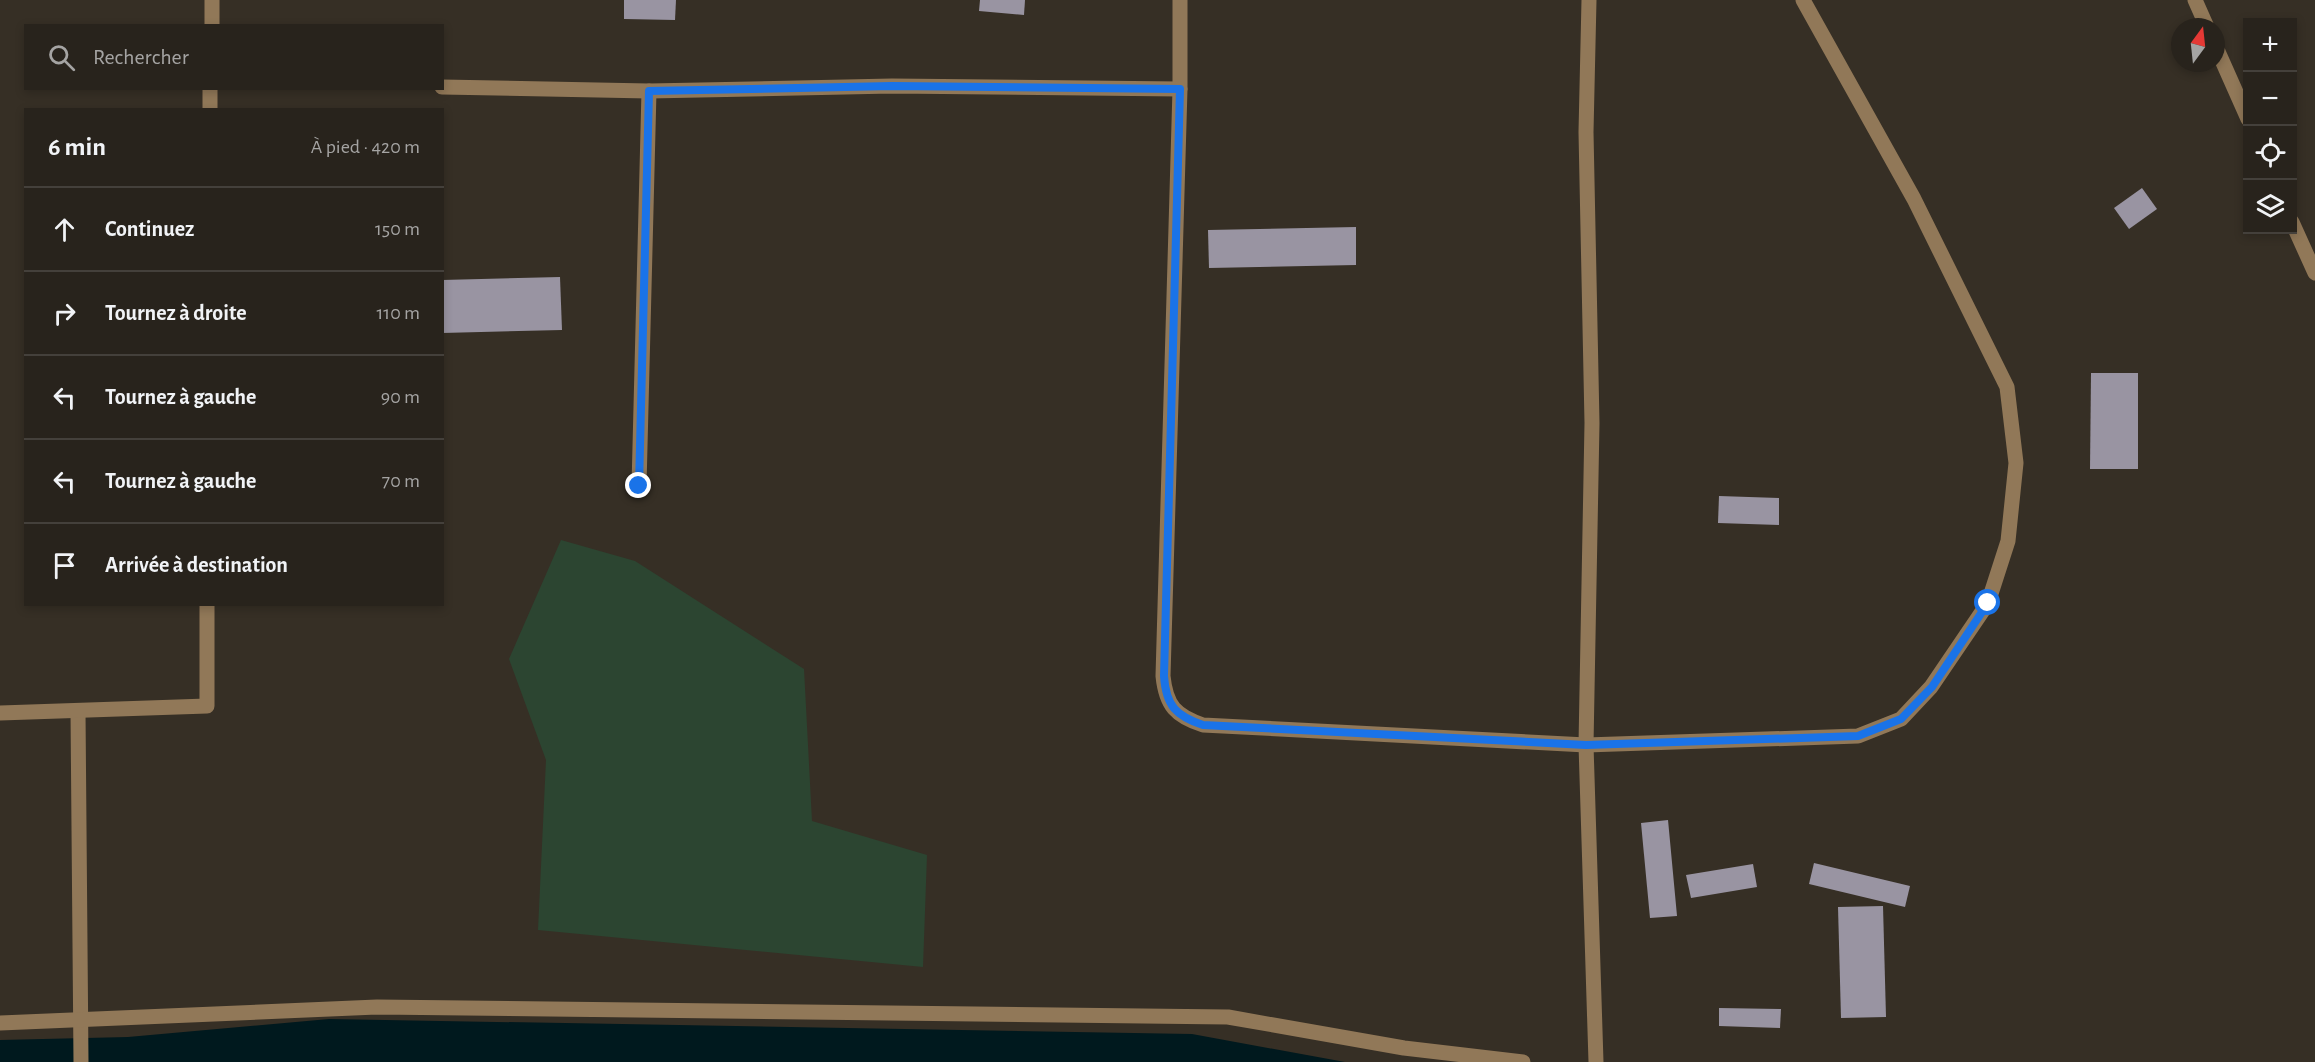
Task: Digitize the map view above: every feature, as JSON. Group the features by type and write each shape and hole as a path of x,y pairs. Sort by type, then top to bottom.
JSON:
{"street":[{"path":"212,0 212,24"},
{"path":"1180,0 1180,89 1164,676 1165,691 1171,706 1185,719 1203,725 1586,745 1858,736 1901,719 1932,687 1988,603 2008,541 2016,463 2007,387 1914,199 1803,0"},
{"path":"1588,0 1587,132 1592,423 1586,745 1596,1062"},
{"path":"2195,0 2203,18"},
{"path":"2225,68 2243,110"},
{"path":"444,87 649,91 892,86 1180,89"},
{"path":"210,90 210,108"},
{"path":"639,486 649,91"},
{"path":"2297,233 2315,273"},
{"path":"0,713 207,705 207,606"},
{"path":"78,711 81,1062"},
{"path":"0,1023 377,1007 1228,1017 1404,1048 1523,1062"}],"green space":[{"path":"561,540 635,561 804,669 812,821 927,855 923,967 538,930 546,760 509,659"}],"water":[{"path":"329,1019 1192,1034 1345,1062 0,1062 0,1040 128,1037"}],"building":[{"path":"624,0 676,0 675,20 624,19"},
{"path":"980,0 1025,0 1024,15 979,11"},
{"path":"2142,188 2157,209 2129,229 2114,208"},
{"path":"1356,227 1356,265 1209,268 1208,230"},
{"path":"560,277 562,330 444,333 444,280"},
{"path":"2091,373 2138,373 2138,469 2090,469"},
{"path":"1719,496 1779,498 1779,525 1718,523"},
{"path":"1668,820 1677,916 1650,918 1641,823"},
{"path":"1814,863 1910,886 1905,907 1809,884"},
{"path":"1753,864 1757,887 1691,898 1686,875"},
{"path":"1883,906 1886,1017 1841,1018 1838,907"},
{"path":"1719,1008 1781,1009 1780,1028 1719,1026"}],"route":[{"path":"639,486 649,91 892,86 1180,89 1164,676 1165,691 1171,706 1185,719 1203,725 1586,745 1858,736 1901,719 1932,687 1988,603"}]}
